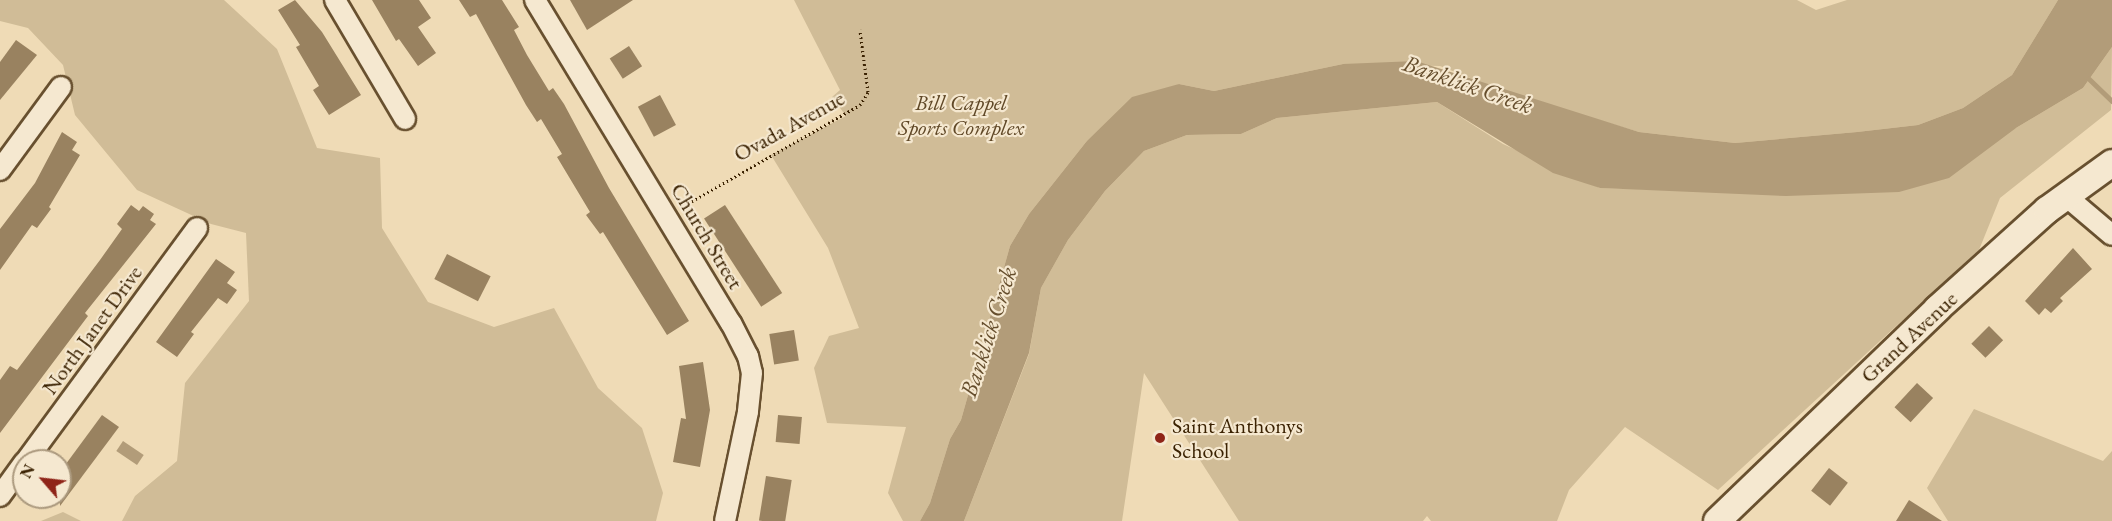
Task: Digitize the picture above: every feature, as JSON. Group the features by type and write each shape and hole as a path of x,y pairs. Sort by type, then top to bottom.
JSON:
{"street":[{"path":"335,0 405,119"},
{"name":"Church Street","path":"535,0 731,323 752,373 725,521"},
{"path":"0,170 61,87"},
{"name":"Grand Avenue","path":"1716,521 1937,309 2066,196 2112,164"},
{"path":"2066,196 2112,236"},
{"name":"North Janet Drive","path":"35,449 197,228"},
{"name":"North Janet Drive","path":"0,496 12,480"}],"path":[{"name":"Ovada Avenue","path":"666,216 860,105 868,92 860,30"}],"green space":[{"path":"0,0 224,0 277,49 317,148 380,158 382,228 428,302 494,327 554,308 598,388 642,428 663,493 656,521 122,521 135,496 177,461 185,383 249,301 246,233 211,224 137,190 75,115 63,65 28,28 0,21"},
{"name":"Bill Cappel Sports Complex","path":"794,0 1797,0 1816,10 1847,0 2058,0 2012,75 1963,108 1918,125 1857,132 1735,143 1639,132 1508,93 1440,66 1343,64 1214,91 1179,84 1086,142 1029,214 1010,246 961,420 950,439 930,503 920,521 903,521 888,493 906,427 827,423 814,368 829,336 859,328 828,248 771,155 846,116 832,97 840,90"},
{"path":"2112,47 2111,110 2000,198 1979,250 1718,490 1625,427 1569,490 1557,521 1431,521 1427,516 1423,521 1239,521 1144,373 1122,521 964,521 1029,354 1041,288 1068,240 1105,191 1144,151 1187,135 1241,134 1277,118 1437,102 1503,144 1600,188 1672,190 2016,128 2083,88"},
{"path":"1974,409 2103,461 2112,451 2112,521 1948,521 1927,488"},
{"path":"63,512 81,521 41,521"}],"water":[{"name":"Banklick Creek","path":"2058,0 2112,0 2112,47 2083,88 2016,128 1949,178 1899,192 1786,196 1600,188 1553,173 1437,102 1277,118 1241,134 1187,135 1144,151 1105,191 1068,240 1041,288 1029,353 964,521 920,521 930,503 950,439 961,420 1010,246 1029,214 1086,142 1132,97 1179,84 1214,91 1343,64 1416,61 1639,132 1735,143 1857,132 1918,125 1963,108 2012,75"},
{"path":"123,441 144,455 137,465 116,451"}],"building":[{"path":"295,0 322,32 361,95 329,115 313,90 319,86 296,47 300,45 278,10"},
{"path":"372,0 419,0 431,18 418,27 436,53 418,66 399,39 396,41"},
{"path":"459,0 502,0 519,27 514,30 527,55 549,91 553,88 564,104 609,188 689,321 667,335 603,232 600,234 586,215 590,212 557,157 562,154 541,119 537,122 526,105 476,14 470,17"},
{"path":"570,0 633,0 587,30"},
{"path":"16,40 37,55 0,100 0,62"},
{"path":"629,46 642,66 623,79 610,59"},
{"path":"660,95 676,125 654,137 638,107"},
{"path":"62,132 77,142 72,150 80,155 49,207 51,209 37,228 32,225 0,270 0,229 35,183"},
{"path":"131,205 139,211 143,206 154,214 150,220 156,224 85,313 88,316 0,433 0,380 10,366 17,370 100,260 122,229 117,224"},
{"path":"725,205 782,293 761,307 704,219"},
{"path":"2073,248 2092,269 2060,298 2063,301 2051,313 2045,308 2039,315 2025,301"},
{"path":"447,254 491,276 478,301 434,279"},
{"path":"216,259 235,272 227,283 237,290 227,304 218,298 191,332 194,334 177,357 156,342"},
{"path":"1989,326 2003,340 1985,358 1971,344"},
{"path":"794,330 799,361 774,365 769,334"},
{"path":"703,362 710,410 700,467 673,462 681,418 686,419 679,366"},
{"path":"1917,383 1933,398 1911,422 1894,407"},
{"path":"102,415 119,427 72,490 72,456"},
{"path":"778,415 802,417 800,444 776,442"},
{"path":"1829,468 1848,483 1830,506 1811,491"},
{"path":"766,476 792,480 785,521 759,520"},
{"path":"1909,500 1942,521 1896,521"}],"waterway":[{"path":"2089,79 2112,101"}],"place":[{"name":"Saint Anthonys School","path":"1160,438"}]}
